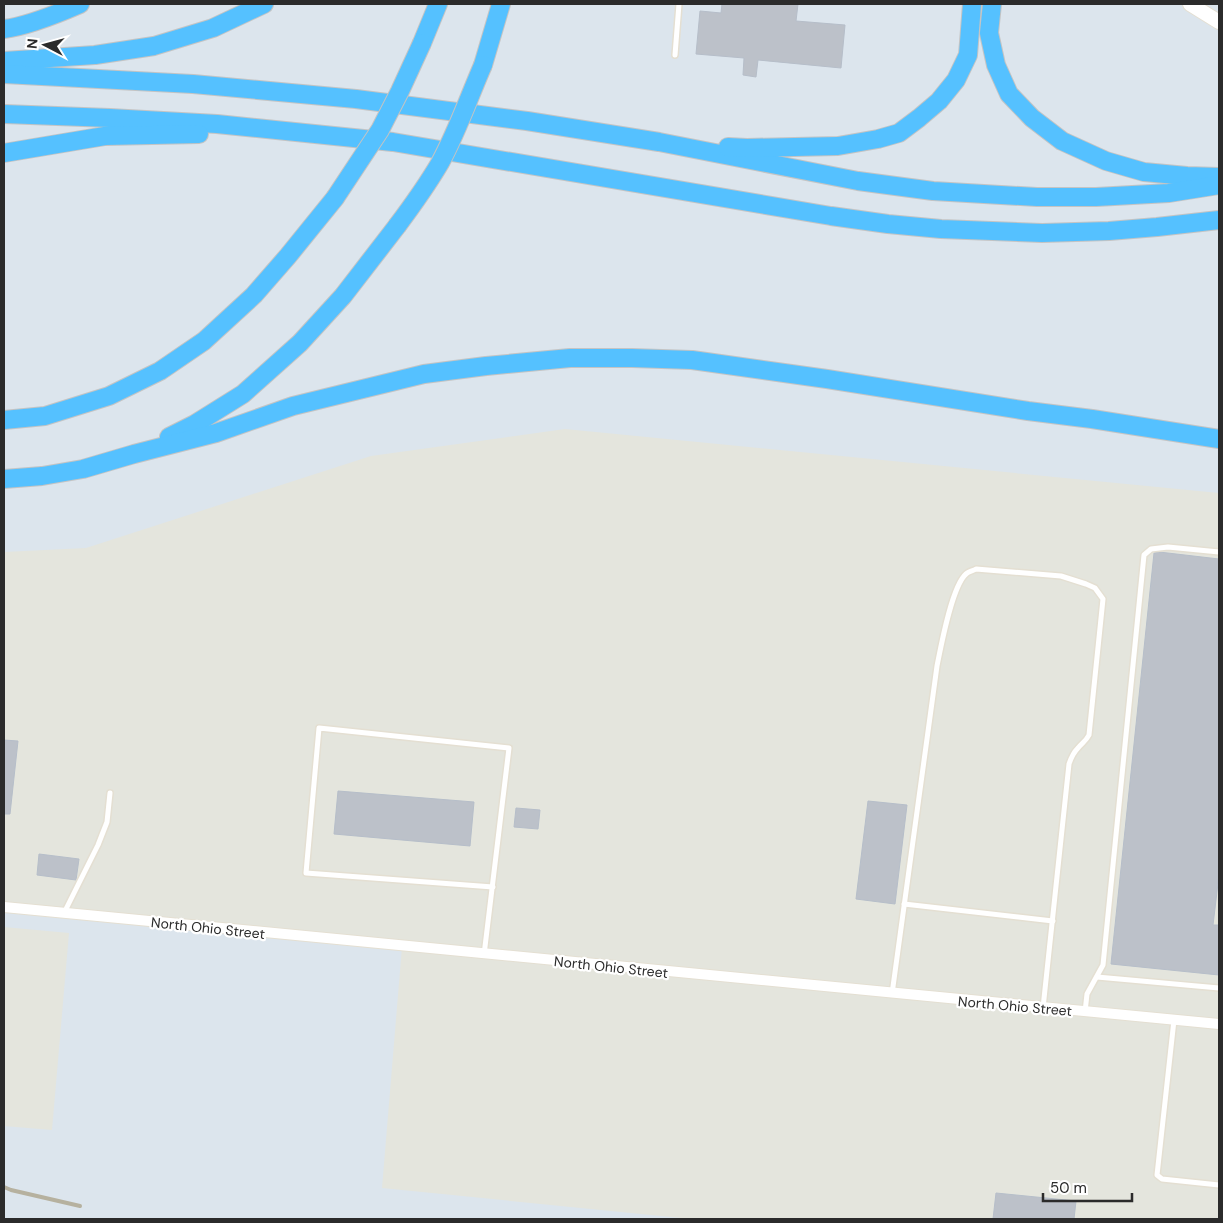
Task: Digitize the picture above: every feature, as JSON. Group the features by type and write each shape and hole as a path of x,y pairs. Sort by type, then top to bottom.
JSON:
{"highway":[{"path":"4,29 13,28 80,4"},
{"path":"4,61 95,55 154,46 213,28 264,4"},
{"path":"4,420 44,416 109,396 160,371 204,341 254,295 334,198 380,130 400,91 438,4"},
{"path":"134,454 195,424 243,394 300,343 343,296 397,226 440,162 483,65 502,4"},
{"path":"659,142 748,148 838,146 878,140 899,133 939,102 956,80 968,55 972,4"},
{"path":"992,4 989,33 996,65 1009,94 1032,118 1054,135 1062,141 1106,161 1144,172 1219,177"},
{"path":"4,74 192,84 347,98 527,121 659,142 858,182 933,191 1037,197 1096,197 1169,193 1219,185"},
{"path":"4,114 100,117 207,124 393,142 821,214 888,224 941,229 1042,233 1109,231 1219,220"},
{"path":"4,153 105,136 311,133"},
{"path":"4,479 42,476 75,470 216,433 292,406 424,374 570,358 692,360 1028,412 1092,419 1219,439"}],"street":[{"path":"1190,4 1219,22"},
{"name":"North Ohio Street","path":"4,907 352,943 1219,1024"}],"lane":[{"path":"674,55 680,4"},
{"path":"1085,1012 1087,994 1103,965 1144,555 1152,549 1168,547 1219,552"},
{"path":"892,994 942,640 957,585 967,572 976,570 1061,576 1094,588 1103,599 1089,735 1086,741 1073,754 1069,764 1044,1009"},
{"path":"484,955 493,886 509,748 319,728 306,873 493,886"},
{"path":"64,913 107,822 110,793"},
{"path":"904,904 1053,920"},
{"path":"1097,977 1219,988"},
{"path":"1174,1020 1157,1175 1162,1179 1219,1185"}],"shaded area":[{"path":"565,429 1219,493 1219,1219 691,1219 382,1188 402,947 4,907 4,552 86,548 371,456"},
{"path":"4,927 69,933 52,1130 4,1126"}],"building":[{"path":"722,4 798,4 796,21 845,25 841,68 758,60 756,77 743,75 744,58 696,54 700,11 721,13"},
{"path":"1154,553 1219,559 1219,875 1213,925 1219,925 1219,975 1111,964"},
{"path":"4,740 18,741 10,814 4,814"},
{"path":"338,791 474,802 470,846 334,834"},
{"path":"868,801 907,805 895,904 856,899"},
{"path":"516,808 540,810 538,829 514,827"},
{"path":"39,854 79,859 76,880 37,875"},
{"path":"996,1193 1076,1201 1074,1219 993,1219"}],"railway":[{"path":"4,1187 80,1206"}]}
